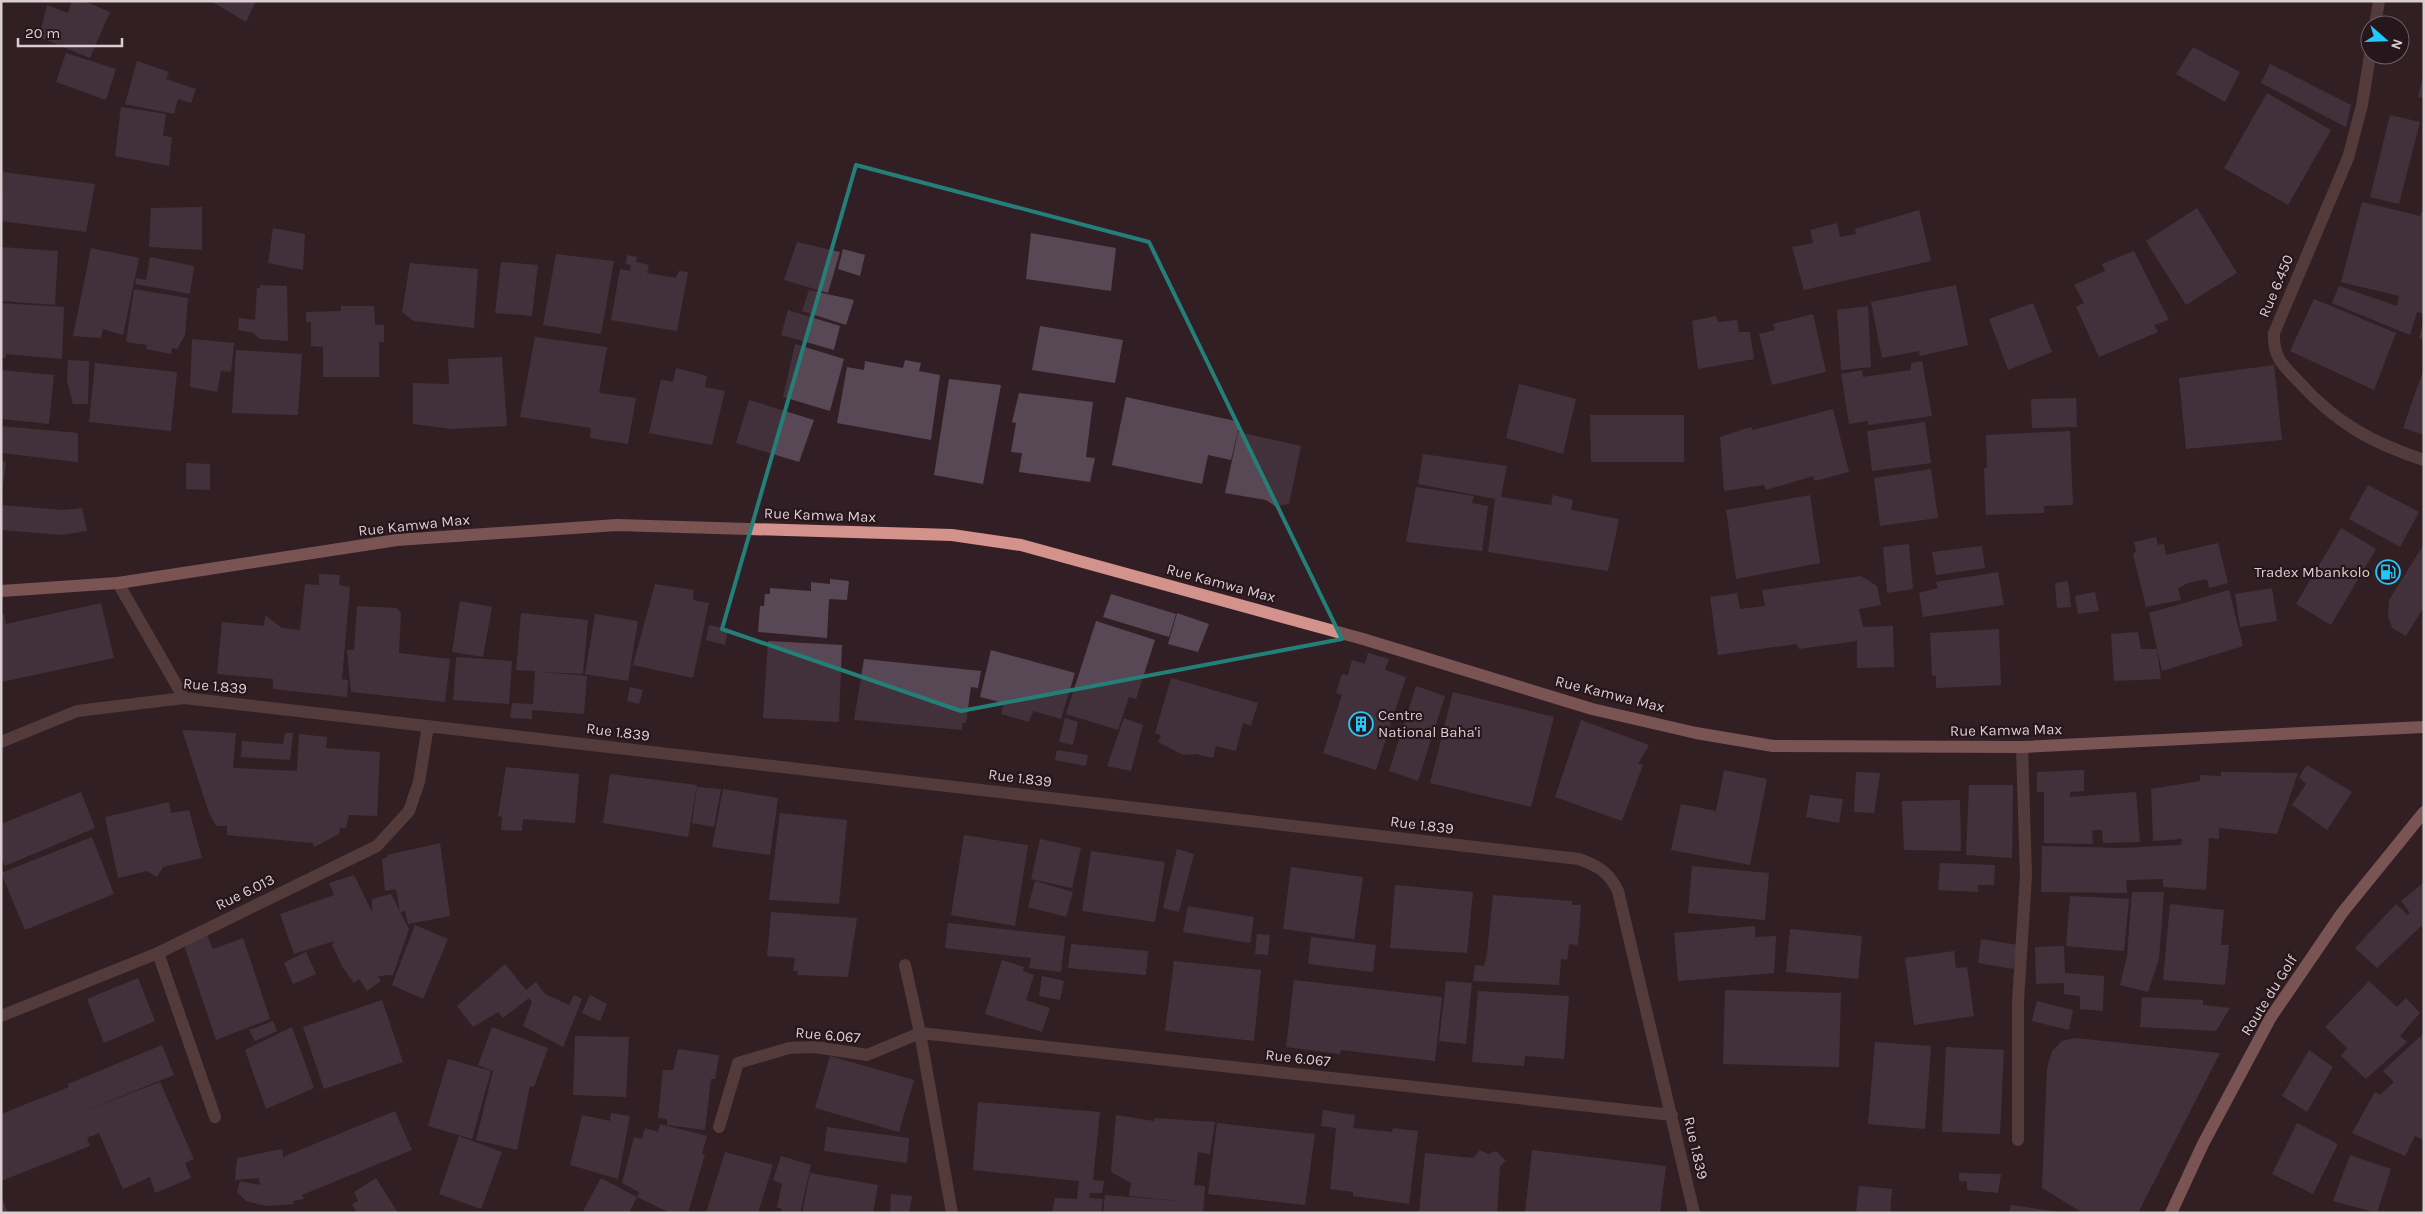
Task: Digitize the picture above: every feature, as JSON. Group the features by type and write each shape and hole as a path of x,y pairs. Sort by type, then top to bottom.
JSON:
{"main road":[{"name":"Rue Kamwa Max","path":"1,591 118,583 397,540 608,526 952,535 1021,545 1363,639 1592,709 1696,732 1774,746 2022,747 2424,727"},
{"name":"Route du Golf","path":"2171,1213 2203,1144 2271,1017 2342,913 2424,812"}],"street":[{"path":"2377,15 2379,1"},
{"name":"Rue 6.450","path":"2368,65 2362,105 2348,158 2274,333 2274,347 2279,360 2317,402 2346,426 2387,448 2424,460"},
{"path":"118,583 184,698"},
{"name":"Rue 1.839","path":"1,742 77,711 184,698 1579,859 1598,866 1612,878 1618,891 1694,1213"},
{"name":"Rue 6.013","path":"1,1016 158,952 377,846 409,811 419,782 428,726"},
{"path":"2018,1140 2018,1001 2026,876 2022,747"},
{"path":"158,952 215,1117"},
{"path":"906,965 952,1213"},
{"name":"Rue 6.067","path":"719,1127 738,1063 789,1048 815,1047 867,1054 920,1033 1672,1114"}],"highlighted area":[{"path":"856,165 1149,242 1342,639 961,711 722,629"}],"building":[{"path":"72,1 84,1 110,12 90,58 39,37 47,5 68,13"},
{"path":"211,1 256,1 246,22"},
{"path":"2193,47 2240,72 2225,102 2176,74"},
{"path":"66,53 116,69 106,100 56,82"},
{"path":"137,61 169,72 166,79 196,89 191,103 178,99 174,114 125,104"},
{"path":"2270,64 2351,105 2346,127 2261,83"},
{"path":"2424,77 2424,98 2418,97"},
{"path":"2267,93 2331,130 2288,205 2224,168"},
{"path":"121,107 166,114 163,136 172,137 169,166 115,156"},
{"path":"2390,115 2420,122 2399,204 2370,197"},
{"path":"3,172 95,184 86,232 1,221"},
{"path":"2362,202 2420,216 2421,212 2424,213 2424,314 2417,312 2410,335 2332,303 2339,286 2397,306 2399,296 2341,282"},
{"path":"202,207 202,250 149,247 151,208"},
{"path":"2197,208 2237,273 2186,305 2146,241"},
{"path":"1919,210 1931,261 1804,290 1792,247 1813,243 1810,230 1837,223 1840,237 1856,234 1855,229"},
{"path":"273,228 305,234 303,270 268,263"},
{"path":"1031,233 1116,248 1111,291 1026,279"},
{"path":"797,242 840,252 828,293 784,280"},
{"path":"1,247 58,251 55,305 1,301"},
{"path":"91,248 139,258 123,335 103,329 101,338 73,336"},
{"path":"843,249 865,255 860,276 838,269"},
{"path":"2134,251 2169,320 2154,325 2158,332 2099,357 2076,307 2084,303 2074,285 2105,271 2102,264"},
{"path":"556,254 614,261 601,334 543,325"},
{"path":"627,255 637,257 636,262 649,265 647,273 676,278 679,271 688,272 677,331 611,320 620,269 630,271 631,265 626,264"},
{"path":"150,257 194,266 190,294 135,284 136,278 146,280"},
{"path":"501,262 538,265 532,316 495,313"},
{"path":"410,263 478,269 474,328 414,321 402,312"},
{"path":"260,285 287,286 288,341 260,339 254,333 238,330 239,318 255,320 257,288 260,288"},
{"path":"1956,285 1968,345 1920,356 1919,351 1882,358 1871,302"},
{"path":"134,289 188,298 185,335 177,349 172,348 171,354 146,349 147,345 126,342"},
{"path":"809,290 854,300 846,325 802,311"},
{"path":"2314,299 2396,333 2374,390 2290,351"},
{"path":"1,303 64,307 62,359 6,354 6,358 1,358"},
{"path":"2033,303 2052,352 2008,370 1989,319"},
{"path":"341,306 374,306 375,325 384,325 384,342 379,342 379,377 323,377 323,347 311,346 311,322 306,322 306,312 341,311"},
{"path":"1868,306 1871,367 1841,370 1837,310"},
{"path":"788,310 840,326 834,350 781,335"},
{"path":"1813,314 1826,372 1772,385 1759,334 1775,330 1773,324"},
{"path":"1716,316 1718,322 1737,320 1739,332 1750,332 1754,359 1698,369 1692,321"},
{"path":"2424,323 2424,340 2419,338"},
{"path":"1040,326 1123,340 1115,383 1032,370"},
{"path":"535,337 607,347 599,393 636,398 628,444 590,438 591,428 520,417"},
{"path":"192,339 234,343 231,372 221,371 217,392 190,387"},
{"path":"795,344 844,359 830,411 783,397"},
{"path":"236,350 302,354 298,415 232,413"},
{"path":"502,357 507,426 452,429 413,424 413,383 449,384 448,359"},
{"path":"68,360 89,361 88,404 73,404 67,381"},
{"path":"905,360 921,363 919,371 940,375 931,440 837,423 847,367 864,370 865,361 903,368"},
{"path":"1922,361 1932,416 1868,425 1868,421 1849,424 1841,374 1862,370 1863,377 1911,370 1911,363"},
{"path":"95,363 177,372 171,431 89,422"},
{"path":"2274,365 2282,440 2186,449 2179,378"},
{"path":"676,368 707,376 705,387 725,391 712,445 649,433 661,379 673,382"},
{"path":"1,370 54,375 49,424 1,419"},
{"path":"2424,371 2424,435 2403,428"},
{"path":"949,379 1001,385 983,484 934,475"},
{"path":"1519,384 1576,399 1563,454 1506,438"},
{"path":"1019,393 1093,402 1086,457 1095,458 1090,482 1019,472 1022,453 1011,452 1016,423 1012,422"},
{"path":"1126,397 1240,422 1231,460 1208,455 1202,484 1112,465"},
{"path":"2076,398 2077,427 2032,428 2031,399"},
{"path":"749,400 814,420 799,462 736,443"},
{"path":"1833,409 1849,472 1815,481 1813,476 1766,490 1764,485 1724,491 1720,437 1751,427 1753,430"},
{"path":"1590,415 1684,415 1684,462 1591,462"},
{"path":"1925,422 1931,463 1872,471 1867,431"},
{"path":"1,426 78,433 78,462 1,453"},
{"path":"2070,431 2073,505 2044,506 2044,513 1986,515 1984,468 1987,468 1986,435"},
{"path":"1238,432 1301,446 1289,504 1275,506 1266,500 1225,493"},
{"path":"1423,454 1507,466 1501,497 1551,505 1553,495 1573,500 1571,510 1619,519 1608,571 1488,552 1495,499 1418,484"},
{"path":"1,461 6,462 2,493 1,493"},
{"path":"186,463 210,464 210,490 186,489"},
{"path":"1931,469 1938,518 1880,526 1874,478"},
{"path":"2368,485 2419,512 2400,547 2349,519"},
{"path":"1416,487 1474,496 1472,503 1488,506 1482,551 1406,542"},
{"path":"1810,495 1820,563 1736,579 1726,510"},
{"path":"1,505 63,510 82,508 87,531 62,535 1,530"},
{"path":"2341,528 2376,549 2331,625 2296,604"},
{"path":"2156,537 2158,545 2164,544 2166,555 2218,543 2228,583 2209,588 2207,579 2188,583 2178,588 2181,600 2146,607 2133,554 2136,551 2134,542"},
{"path":"1909,544 1913,589 1887,593 1883,547"},
{"path":"2424,544 2424,607 2406,636 2392,628 2388,616 2389,600"},
{"path":"1982,546 1985,568 1936,575 1932,552"},
{"path":"1998,572 2004,605 1923,617 1919,593 1938,588 1936,582"},
{"path":"319,574 340,575 339,585 350,587 342,679 348,680 347,697 273,689 273,679 217,674 222,622 264,626 265,615 282,628 300,630 305,584 319,585"},
{"path":"1861,576 1877,586 1881,605 1859,609 1863,627 1893,626 1894,667 1857,668 1857,641 1799,649 1797,644 1718,655 1710,597 1737,593 1740,609 1765,606 1762,590"},
{"path":"830,579 849,581 847,600 829,599 827,638 758,632 760,606 764,606 765,594 770,594 770,588 811,591 811,582 830,584"},
{"path":"2068,581 2071,607 2057,608 2055,583"},
{"path":"655,584 694,590 693,600 709,603 693,678 633,665"},
{"path":"2272,588 2277,621 2240,627 2235,594"},
{"path":"2229,590 2243,646 2162,671 2149,613"},
{"path":"2095,592 2099,611 2078,614 2075,596"},
{"path":"1111,594 1176,614 1169,637 1103,617"},
{"path":"460,601 492,607 483,657 452,652"},
{"path":"101,603 114,658 1,682 1,615 4,614 6,624"},
{"path":"357,606 397,608 401,613 399,653 450,659 445,702 351,692 347,650 354,650"},
{"path":"521,613 588,620 583,674 539,672 587,676 584,714 532,710 532,719 510,718 512,703 533,704 535,671 516,670"},
{"path":"1177,613 1209,624 1198,652 1168,644"},
{"path":"595,614 638,621 628,681 585,674"},
{"path":"1096,621 1155,640 1136,699 1129,697 1118,730 1066,714"},
{"path":"709,625 728,629 725,645 706,640"},
{"path":"1999,629 2001,685 1936,688 1936,676 1932,675 1930,633"},
{"path":"2138,632 2141,649 2157,649 2161,679 2114,681 2111,634"},
{"path":"768,641 842,645 839,722 763,718"},
{"path":"991,650 1075,673 1061,719 1033,711 1029,722 1001,714 1004,703 980,697"},
{"name":"Centre National Baha'i","path":"1368,653 1389,659 1385,670 1406,677 1376,770 1323,753 1342,695 1336,693 1342,674 1348,675 1352,660 1365,664"},
{"path":"456,657 512,661 509,704 453,700"},
{"path":"864,659 981,671 978,688 971,687 966,723 963,723 962,730 854,720"},
{"path":"1171,678 1258,703 1251,726 1243,723 1236,751 1216,746 1213,758 1196,754 1183,755 1158,742 1161,735 1155,733"},
{"path":"1416,686 1445,696 1418,781 1389,771"},
{"path":"630,687 643,690 639,704 627,701"},
{"path":"1453,692 1554,717 1531,807 1430,783"},
{"path":"1065,718 1078,722 1073,745 1059,742"},
{"path":"1124,718 1143,725 1131,771 1107,766"},
{"path":"1581,720 1649,745 1638,764 1643,765 1622,821 1555,797"},
{"path":"182,730 236,733 233,768 297,771 299,734 327,737 326,748 380,752 377,816 349,815 346,828 340,828 339,834 314,847 313,843 227,835 227,826 216,826 209,813"},
{"path":"285,733 293,733 290,760 241,757 242,741 283,744"},
{"path":"1057,750 1088,755 1086,766 1055,760"},
{"path":"2307,765 2352,792 2327,830 2292,805 2306,784 2299,777"},
{"path":"506,767 579,774 575,823 523,819 522,831 501,830 502,817 498,816"},
{"path":"1724,770 1767,779 1750,865 1671,850 1681,804 1716,811"},
{"path":"2084,770 2084,791 2070,792 2070,797 2136,792 2140,842 2103,843 2102,830 2092,830 2093,844 2044,843 2044,792 2037,792 2037,772"},
{"path":"1856,772 1880,773 1874,813 1854,812"},
{"path":"2221,772 2298,773 2277,834 2219,828 2219,839 2209,838 2206,890 2163,887 2163,879 2126,880 2127,893 2041,892 2042,846 2121,848 2181,845 2182,839 2153,841 2151,789 2200,781 2200,775 2221,776"},
{"path":"610,774 697,785 688,837 603,823"},
{"path":"1969,785 2013,785 2012,858 1966,855"},
{"path":"697,787 721,789 714,827 692,823"},
{"path":"723,789 778,798 770,855 712,847"},
{"path":"81,792 95,828 5,866 1,857 1,824"},
{"path":"1810,795 1843,799 1839,823 1806,817"},
{"path":"1960,800 1961,851 1904,850 1902,801"},
{"path":"169,802 171,813 189,810 202,858 163,867 157,877 147,871 118,878 105,817"},
{"path":"780,813 847,820 839,904 769,900"},
{"path":"964,835 1028,845 1015,926 951,915"},
{"path":"92,837 114,894 25,930 1,873"},
{"path":"1040,839 1081,848 1072,888 1031,879"},
{"path":"440,843 450,916 408,924 405,911 400,912 396,889 385,891 382,859 388,857 387,855"},
{"path":"1177,849 1194,854 1179,912 1163,908"},
{"path":"1091,851 1165,862 1155,922 1082,911"},
{"path":"1940,863 1995,865 1994,885 1978,885 1978,892 1938,890"},
{"path":"1692,866 1769,873 1765,920 1688,913"},
{"path":"1291,867 1363,877 1354,939 1283,929"},
{"path":"354,875 372,912 372,899 391,894 409,929 393,975 378,976 381,981 367,991 359,979 354,983 343,968 332,945 334,941 294,954 280,914 334,895 329,883"},
{"path":"1035,881 1073,892 1066,917 1028,907"},
{"path":"2424,882 2424,929 2421,926 2377,968 2355,948 2396,904 2408,915 2410,913 2401,901"},
{"path":"1395,885 1473,892 1467,953 1390,948"},
{"path":"2132,892 2164,892 2159,959 2148,992 2120,985 2127,956"},
{"path":"1493,895 1572,901 1572,905 1581,905 1578,945 1569,944 1567,960 1561,959 1559,985 1473,981 1475,965 1484,966 1487,954"},
{"path":"2070,896 2129,899 2124,951 2066,946"},
{"path":"2170,904 2224,910 2221,945 2229,945 2225,985 2163,980"},
{"path":"1188,906 1254,917 1250,943 1183,932"},
{"path":"771,912 857,918 848,977 797,975 798,971 793,971 795,958 767,956"},
{"path":"948,923 1065,936 1061,972 1029,968 1031,958 945,948"},
{"path":"415,925 448,939 423,999 392,985"},
{"path":"1755,926 1755,937 1776,936 1774,973 1678,981 1674,933"},
{"path":"1790,929 1862,936 1858,979 1786,972"},
{"path":"1257,934 1270,935 1268,955 1255,954"},
{"path":"207,935 213,949 243,938 270,1019 216,1040 184,945"},
{"path":"1311,937 1376,945 1373,972 1308,964"},
{"path":"1981,939 2018,945 2013,969 1978,963"},
{"path":"1071,944 1148,951 1146,975 1068,968"},
{"path":"2064,946 2065,973 2104,976 2103,1011 2080,1009 2080,996 2064,994 2064,983 2036,984 2035,947"},
{"path":"1954,951 1956,968 1967,967 1974,1016 1914,1025 1905,958"},
{"path":"306,952 316,974 293,984 284,963"},
{"path":"1002,960 1024,967 1023,971 1034,975 1026,1000 1050,1008 1042,1032 985,1014"},
{"path":"1174,961 1261,970 1254,1041 1165,1031"},
{"path":"505,964 526,990 536,982 545,994 569,1005 574,995 582,999 563,1047 523,1026 532,1002 529,998 503,1018 498,1012 473,1027 457,1006"},
{"path":"1042,976 1064,981 1060,1000 1039,996"},
{"path":"138,978 155,1021 104,1043 87,999"},
{"path":"1294,980 1442,997 1435,1061 1341,1050 1340,1054 1286,1047"},
{"path":"1446,981 1472,983 1466,1044 1439,1041"},
{"path":"2369,981 2397,1007 2406,998 2420,1013 2400,1036 2407,1042 2366,1079 2341,1056 2347,1048 2325,1027"},
{"path":"1725,990 1841,993 1839,1067 1723,1064"},
{"path":"1478,991 1569,996 1564,1059 1525,1056 1524,1066 1472,1062"},
{"path":"590,995 607,1004 600,1021 582,1013"},
{"path":"2142,997 2203,1000 2203,1005 2230,1008 2216,1031 2140,1027"},
{"path":"382,1000 403,1062 324,1089 303,1027"},
{"path":"2037,1001 2073,1010 2069,1030 2032,1021"},
{"path":"273,1021 277,1031 255,1041 249,1030"},
{"path":"292,1027 314,1088 266,1109 245,1050"},
{"path":"492,1027 548,1048 534,1087 530,1086 517,1150 476,1140 493,1071 478,1065"},
{"path":"2424,1033 2424,1140 2415,1136 2405,1156 2352,1133 2375,1092 2380,1095 2394,1082 2383,1071"},
{"path":"575,1036 629,1037 626,1097 573,1095"},
{"path":"2075,1038 2220,1053 2138,1213 2083,1213 2042,1188 2047,1068 2052,1051 2062,1041"},
{"path":"1875,1042 1931,1046 1925,1129 1868,1124"},
{"path":"162,1045 174,1075 79,1113 160,1082 194,1159 185,1163 191,1178 155,1193 150,1177 123,1189 99,1133 87,1138 90,1146 1,1181 1,1114 69,1087 68,1084"},
{"path":"1946,1047 2004,1050 2000,1134 1942,1132"},
{"path":"678,1049 719,1055 715,1079 711,1079 705,1130 667,1125 667,1119 658,1118 663,1070 673,1070"},
{"path":"2309,1050 2333,1067 2307,1112 2282,1096"},
{"path":"830,1056 914,1080 899,1132 815,1108"},
{"path":"448,1059 491,1071 472,1139 428,1126"},
{"path":"978,1102 1100,1112 1093,1180 1104,1181 1102,1193 1090,1193 1089,1198 1103,1199 1101,1213 1052,1213 1055,1198 1077,1199 1079,1181 973,1170"},
{"path":"1323,1110 1355,1115 1353,1128 1392,1132 1393,1128 1418,1131 1409,1204 1353,1196 1353,1192 1330,1189 1336,1128 1321,1126"},
{"path":"395,1111 412,1150 302,1195 304,1199 293,1201 294,1204 266,1206 246,1201 237,1192 240,1181 260,1185 259,1178 235,1180 237,1158 282,1149 284,1159 285,1156"},
{"path":"611,1113 630,1116 618,1179 570,1165 582,1115 610,1121"},
{"path":"1116,1115 1154,1121 1154,1118 1215,1122 1210,1154 1198,1152 1194,1185 1205,1186 1203,1213 1103,1213 1105,1195 1189,1202 1129,1196 1131,1183 1111,1172"},
{"path":"1217,1123 1315,1134 1305,1205 1208,1194"},
{"path":"2297,1123 2338,1144 2313,1194 2272,1174"},
{"path":"660,1124 707,1136 702,1154 705,1154 688,1213 670,1213 637,1197 639,1192 622,1183 634,1137 642,1139 645,1128 658,1132"},
{"path":"827,1127 909,1138 907,1163 824,1151"},
{"path":"459,1136 502,1152 481,1209 439,1194"},
{"path":"1480,1150 1488,1154 1496,1151 1506,1161 1500,1166 1497,1213 1419,1213 1425,1153 1473,1158"},
{"path":"1532,1150 1666,1166 1660,1213 1525,1213"},
{"path":"725,1152 773,1165 758,1213 706,1213"},
{"path":"2350,1155 2391,1169 2377,1213 2333,1201"},
{"path":"781,1156 811,1165 800,1213 781,1213 782,1209 777,1207 782,1184 773,1180"},
{"path":"810,1173 878,1185 873,1213 802,1213"},
{"path":"1959,1173 2001,1174 1998,1193 1967,1190 1967,1182 1959,1181"},
{"path":"376,1178 398,1213 364,1213 363,1211 357,1213 352,1204 358,1201 354,1192"},
{"path":"601,1178 637,1197 629,1213 582,1213"},
{"path":"1859,1186 1892,1189 1890,1213 1856,1213"},
{"path":"891,1194 912,1196 909,1213 890,1213"},
{"path":"1,1196 8,1213 1,1213"},
{"path":"2011,1205 2060,1212 2060,1213 2009,1213"}],"place":[{"name":"Tradex Mbankolo","path":"2388,572"},
{"name":"Centre National Baha'i","path":"1361,724"}]}
